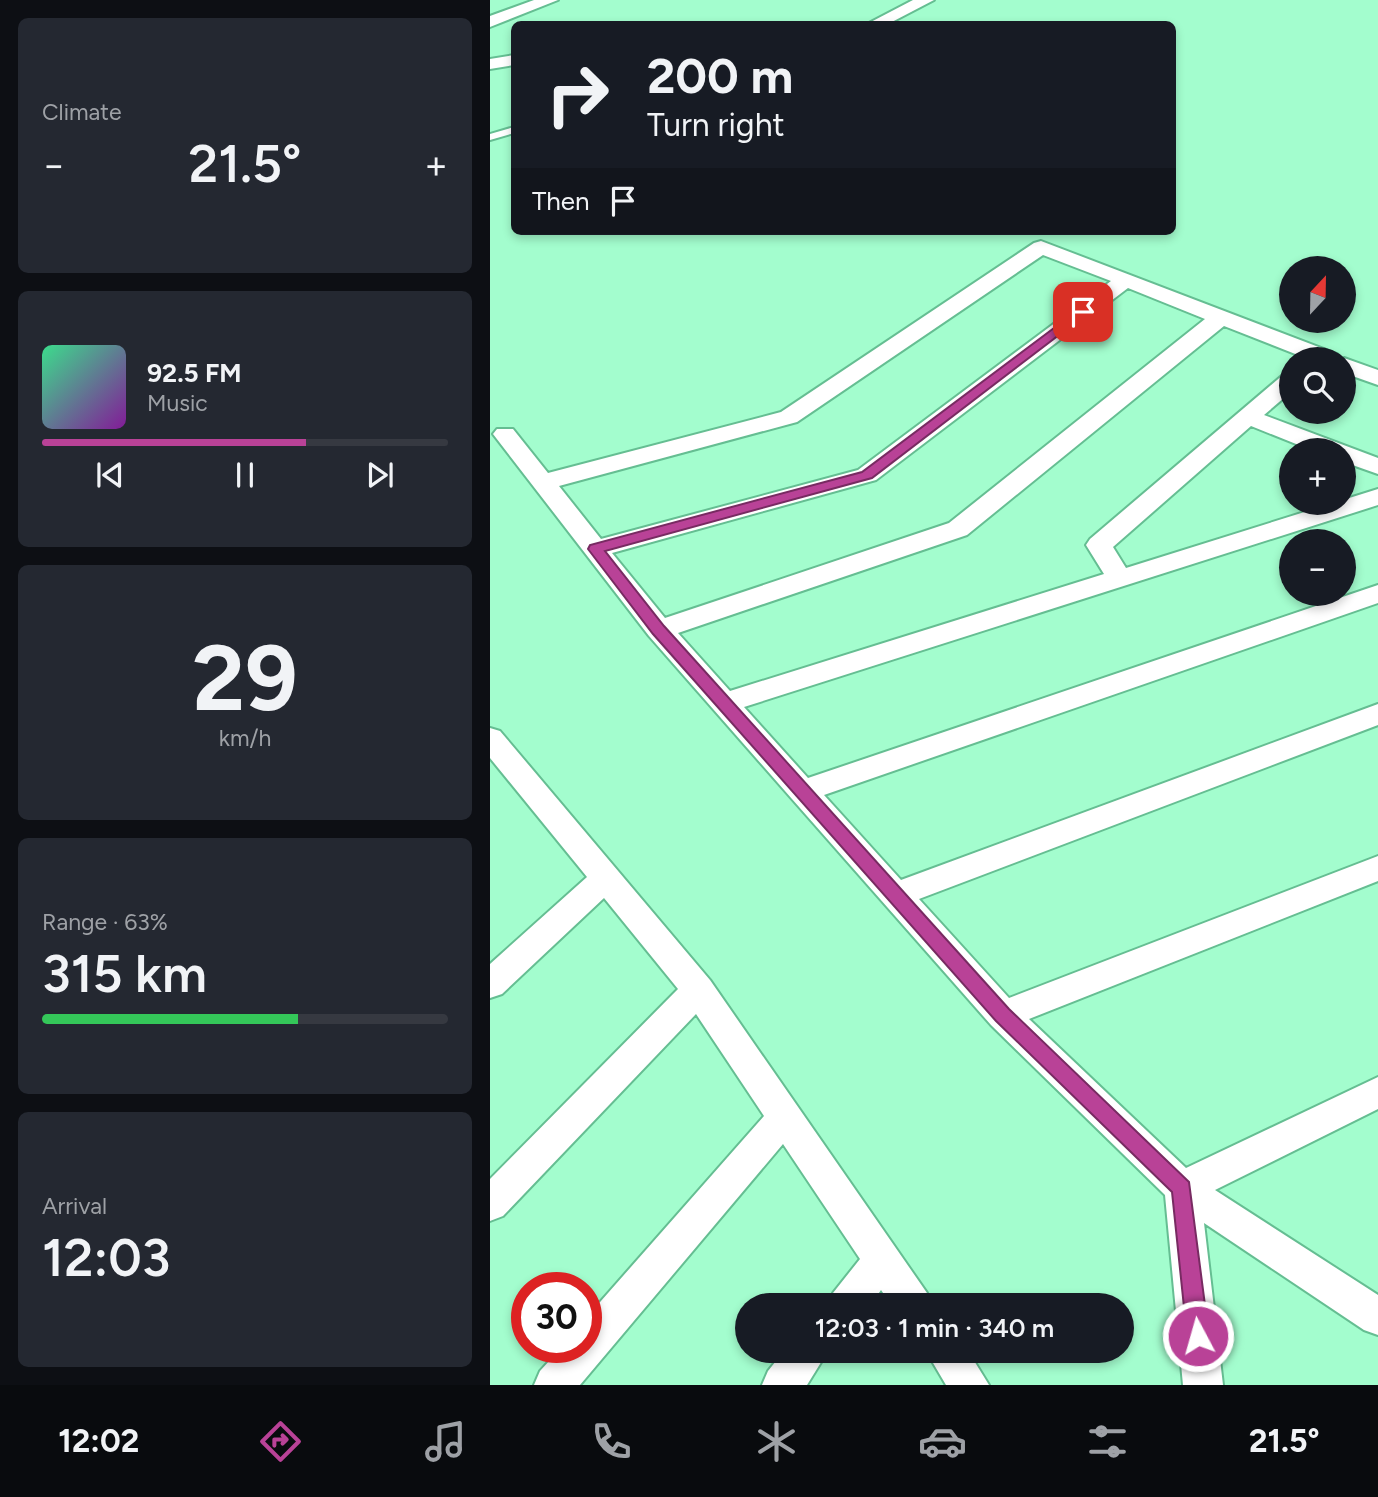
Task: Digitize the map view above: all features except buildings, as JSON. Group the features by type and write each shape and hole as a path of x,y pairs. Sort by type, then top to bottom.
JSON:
{"street":[{"path":"490,22 550,0"},
{"path":"882,21 926,0"},
{"path":"490,64 511,60"},
{"path":"543,482 789,417 1041,247 1294,347"},
{"path":"595,549 867,475 1126,280"},
{"path":"659,630 958,529 1222,317"},
{"path":"1356,370 1378,378"},
{"path":"1119,578 1099,545 1279,390"},
{"path":"1248,417 1302,438"},
{"path":"505,434 659,630 1003,1015 1182,1188 1373,1307"},
{"path":"1356,459 1378,467"},
{"path":"724,703 1378,497"},
{"path":"802,791 1378,594"},
{"path":"896,895 1378,714"},
{"path":"490,738 698,990 905,1293"},
{"path":"1003,1015 1378,868"},
{"path":"490,984 607,877"},
{"path":"490,1203 698,990"},
{"path":"1182,1188 1378,1092"},
{"path":"602,1328 784,1118"},
{"path":"1182,1188 1203,1385"},
{"path":"856,1293 882,1260"},
{"path":"554,1385 573,1363"},
{"path":"782,1385 799,1363"},
{"path":"953,1363 969,1385"}],"lane":[{"path":"490,137 511,131"}],"route":[{"path":"1083,312 867,475 595,549 659,630 1003,1015 1182,1188 1198,1336"}]}
